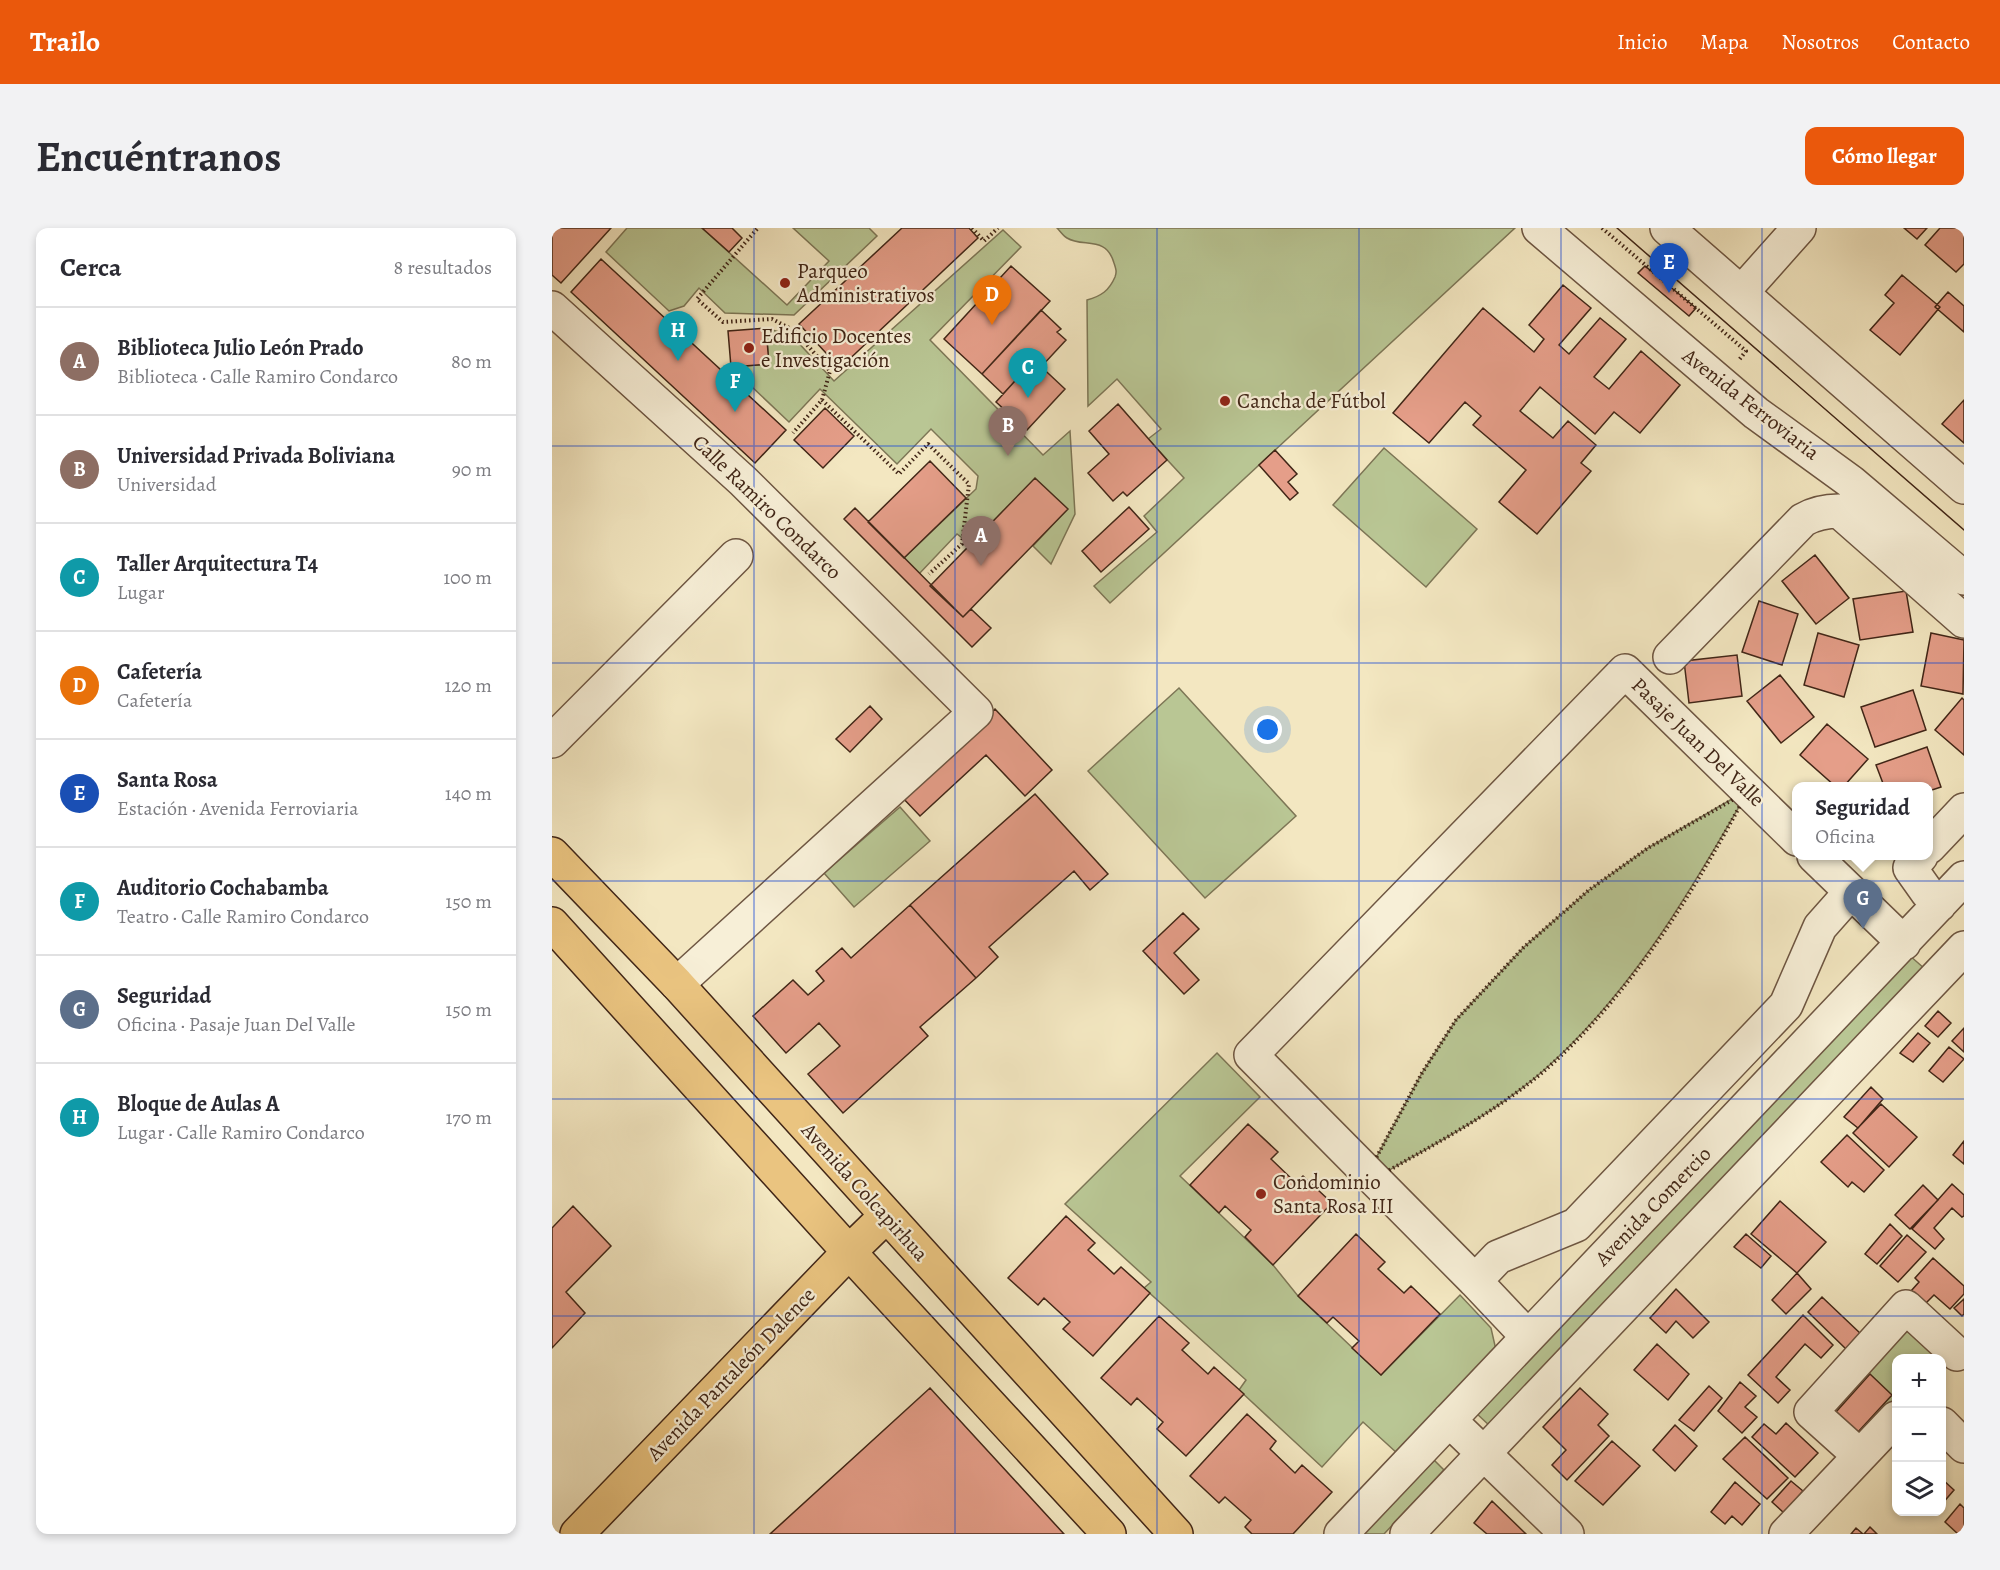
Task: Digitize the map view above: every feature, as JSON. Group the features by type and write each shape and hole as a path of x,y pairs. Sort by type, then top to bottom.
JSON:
{"main road":[{"name":"Avenida Colcapirhua","path":"552,854 677,984 1176,1534"},
{"path":"552,924 849,1252 1109,1534"},
{"name":"Avenida Pantaleón Dalence","path":"577,1534 886,1216"}],"street":[{"name":"Avenida Ferroviaria","path":"1539,228 1756,412 1851,482 1964,578"},
{"path":"1667,228 1964,487"},
{"path":"1742,292 1799,228"},
{"name":"Calle Ramiro Condarco","path":"552,308 743,481 976,712 677,984"},
{"path":"1670,657 1803,520 1825,511 1839,511 1964,621"},
{"path":"552,741 736,556"},
{"name":"Pasaje Juan Del Valle","path":"1370,1175 1251,1055 1625,671 1792,834"},
{"path":"1933,843 1964,810"},
{"path":"1407,1534 1962,954 1922,923 1851,892 1819,860"},
{"path":"1916,860 1910,867 1927,892 1922,923"},
{"name":"Avenida Comercio","path":"1341,1534 1964,878"},
{"path":"1474,1281 1498,1257 1576,1225 1786,1005 1820,927 1851,892"},
{"path":"1370,1175 1528,1337"},
{"path":"1860,1456 1811,1412 1906,1307 1954,1357"},
{"path":"1449,1420 1567,1534"},
{"path":"1786,1534 1892,1422"},
{"path":"1946,1429 1964,1446"}],"path":[{"path":"972,228 984,241 998,228"},
{"path":"1602,228 1746,351 1740,359"},
{"path":"757,229 697,299 723,322 772,319 795,331 830,370 822,400 793,433"},
{"path":"822,400 898,474 928,444 969,483 962,544 929,574"},
{"path":"1370,1175 1375,1161 1422,1073 1456,1020 1523,948 1589,890 1648,848 1748,791"},
{"path":"1370,1175 1386,1172 1484,1116 1542,1072 1585,1031 1621,990 1661,937 1699,877 1748,791"}],"green space":[{"path":"627,228 702,228 787,305 829,261 793,228 869,228 877,236 794,315 725,313 699,288 684,306 669,311 606,252"},
{"name":"Cancha de Fútbol","path":"1057,228 1515,228 1110,603 1094,586 1157,532 1144,516 1184,478 1148,439 1161,429 1117,379 1088,406 1087,300 1100,295 1107,289 1113,282 1116,269 1106,249 1100,245 1073,241"},
{"path":"1003,230 1021,247 930,340 1043,455 1070,431 1075,514 1051,564 1033,546 1067,509 970,544 957,534 919,574 904,558 976,489 978,476 931,429 897,464 820,389 789,422 731,367 769,364 766,328 792,336 834,381"},
{"path":"1384,448 1477,529 1426,587 1333,505"},
{"path":"1179,688 1296,816 1205,898 1088,771"},
{"path":"1732,799 1740,805 1698,877 1628,979 1574,1042 1543,1071 1506,1100 1386,1172 1375,1160 1422,1073 1456,1020 1523,948 1589,890 1648,848"},
{"path":"900,807 930,841 854,907 824,873"},
{"path":"1909,955 1925,969 1491,1427 1475,1412"},
{"path":"1217,1053 1260,1097 1180,1176 1273,1265 1298,1296 1381,1375 1460,1295 1491,1328 1496,1350 1398,1454 1363,1422 1322,1467 1239,1390 1246,1380 1144,1288 1151,1282 1065,1204"},
{"path":"1905,1324 1938,1354 1892,1354 1892,1405 1860,1441 1826,1411"},
{"path":"1430,1456 1444,1470 1384,1534 1357,1534"}],"building":[{"path":"552,228 611,228 561,283 552,275"},
{"path":"702,228 732,228 742,238 729,252"},
{"path":"902,228 969,228 978,238 840,368 799,324"},
{"path":"1904,228 1927,228 1917,239"},
{"path":"1940,228 1964,228 1964,264 1956,272 1925,245"},
{"path":"601,259 786,430 755,463 571,292"},
{"path":"1011,266 1050,301 982,374 944,339"},
{"path":"1645,266 1696,308 1689,316 1638,273"},
{"path":"1902,275 1940,307 1900,355 1870,330 1894,303 1885,295"},
{"path":"1563,285 1591,308 1559,345 1569,354 1600,318 1626,339 1594,377 1609,389 1641,351 1680,385 1640,433 1614,412 1595,434 1540,387 1520,411 1553,438 1568,421 1596,445 1581,463 1591,471 1537,534 1499,502 1526,470 1473,425 1481,416 1465,402 1429,443 1393,413 1483,308 1534,352 1544,339 1529,325"},
{"path":"1948,292 1964,306 1964,332 1935,307"},
{"path":"1041,310 1061,329 1057,332 1066,340 1041,367 1034,360 1003,394 982,374"},
{"name":"Edificio Docentes e Investigación","path":"766,328 769,364 731,367 728,331"},
{"path":"1034,360 1065,389 1027,430 996,402"},
{"path":"1964,400 1964,443 1942,424"},
{"path":"1118,404 1167,460 1127,496 1123,492 1113,501 1088,473 1109,454 1089,431"},
{"path":"825,408 854,436 823,468 794,440"},
{"path":"1275,450 1297,474 1288,482 1298,493 1290,500 1259,465"},
{"path":"930,461 966,498 904,558 868,522"},
{"path":"1035,478 1068,509 963,617 930,586"},
{"path":"1129,507 1149,529 1101,572 1082,551"},
{"path":"855,508 963,617 971,609 991,628 972,647 844,519"},
{"path":"1815,555 1849,598 1816,624 1782,581"},
{"path":"1906,591 1913,632 1860,640 1853,599"},
{"path":"1759,601 1798,614 1782,665 1742,652"},
{"path":"1818,633 1859,645 1844,697 1804,685"},
{"path":"1931,633 1964,640 1963,694 1921,686"},
{"path":"1737,655 1742,696 1689,703 1684,661"},
{"path":"1780,675 1814,717 1781,743 1747,701"},
{"path":"1913,690 1926,730 1875,747 1861,707"},
{"path":"1962,698 1964,700 1964,755 1935,730"},
{"path":"870,706 882,719 850,752 836,739"},
{"path":"995,709 1052,770 1025,796 986,755 920,816 901,796"},
{"path":"1827,724 1868,759 1848,782 1830,782 1800,755"},
{"path":"1927,747 1941,787 1933,790 1933,782 1882,782 1876,765"},
{"path":"1035,794 1108,874 1090,890 1074,871 989,947 998,957 976,978 910,905"},
{"path":"910,905 976,978 920,1027 928,1036 843,1113 808,1074 840,1046 819,1023 786,1053 753,1016 793,980 808,995 824,981 816,971 842,948 851,958"},
{"path":"1183,913 1199,929 1174,953 1199,980 1184,994 1143,951"},
{"path":"1938,1011 1951,1023 1938,1037 1925,1026"},
{"path":"1964,1028 1964,1052 1952,1041"},
{"path":"1918,1033 1930,1043 1913,1062 1900,1053"},
{"path":"1949,1047 1964,1059 1943,1082 1929,1071"},
{"path":"1871,1087 1883,1099 1858,1128 1844,1117"},
{"path":"1881,1104 1917,1137 1889,1167 1853,1133"},
{"name":"Condominio Santa Rosa III","path":"1248,1124 1278,1152 1271,1159 1296,1183 1303,1176 1332,1203 1273,1265 1245,1237 1251,1230 1225,1206 1219,1213 1190,1185"},
{"path":"1847,1135 1884,1170 1864,1192 1852,1182 1848,1187 1821,1162"},
{"path":"1964,1141 1964,1164 1953,1155"},
{"path":"1952,1184 1964,1195 1964,1216 1962,1217 1952,1208 1934,1228 1944,1239 1935,1249 1912,1229"},
{"path":"1923,1185 1938,1200 1910,1229 1895,1215"},
{"path":"1780,1201 1826,1242 1797,1273 1751,1234"},
{"path":"573,1206 611,1246 566,1292 585,1313 552,1348 552,1228"},
{"path":"1066,1216 1095,1243 1088,1250 1114,1274 1121,1267 1150,1293 1093,1356 1063,1329 1070,1322 1044,1298 1038,1305 1008,1278"},
{"path":"1890,1224 1902,1236 1877,1264 1865,1254"},
{"name":"Condominio Santa Rosa III","path":"1356,1234 1385,1262 1378,1269 1404,1293 1411,1286 1440,1314 1381,1375 1352,1348 1359,1341 1333,1317 1327,1323 1298,1296"},
{"path":"1746,1234 1771,1256 1761,1268 1734,1247"},
{"path":"1907,1235 1926,1252 1898,1282 1880,1266"},
{"path":"1933,1258 1964,1286 1964,1294 1950,1309 1934,1295 1925,1304 1911,1291 1919,1282 1915,1278"},
{"path":"1797,1273 1811,1289 1786,1314 1772,1300"},
{"path":"1676,1289 1709,1322 1693,1338 1676,1321 1666,1333 1650,1318"},
{"path":"1822,1297 1862,1335 1847,1350 1808,1312"},
{"path":"1964,1299 1964,1314 1962,1316 1954,1308"},
{"path":"1803,1315 1833,1345 1821,1358 1805,1344 1776,1377 1790,1390 1778,1403 1748,1375"},
{"path":"1159,1316 1189,1343 1182,1350 1208,1374 1214,1367 1244,1394 1186,1456 1157,1429 1163,1422 1137,1398 1131,1405 1101,1378"},
{"path":"1657,1344 1689,1374 1668,1400 1634,1370"},
{"path":"1870,1374 1892,1395 1858,1432 1836,1412"},
{"path":"1740,1382 1756,1396 1745,1407 1757,1417 1742,1433 1718,1411"},
{"path":"1709,1386 1722,1398 1694,1431 1679,1420"},
{"path":"930,1388 1064,1534 770,1534"},
{"path":"1580,1388 1608,1414 1598,1425 1609,1436 1567,1480 1552,1465 1566,1450 1543,1427"},
{"path":"1247,1414 1276,1441 1270,1449 1295,1473 1302,1465 1332,1492 1293,1534 1252,1534 1245,1527 1251,1520 1225,1497 1219,1503 1190,1476"},
{"path":"1786,1423 1818,1453 1795,1477 1752,1437 1764,1424 1776,1434"},
{"path":"1675,1425 1697,1446 1675,1471 1653,1450"},
{"path":"1745,1437 1788,1478 1767,1499 1723,1459"},
{"path":"1612,1441 1640,1466 1603,1505 1575,1481"},
{"path":"1791,1481 1803,1491 1784,1513 1772,1502"},
{"path":"1735,1482 1760,1504 1742,1525 1732,1516 1725,1524 1711,1512"},
{"path":"1946,1483 1954,1490 1946,1499"},
{"path":"1492,1501 1526,1534 1487,1534 1474,1523"},
{"path":"1960,1504 1964,1508 1964,1534 1958,1534 1945,1522"},
{"path":"1870,1527 1877,1534 1864,1534"},
{"path":"1856,1528 1863,1534 1851,1534"}],"tram line":[{"path":"1617,228 1964,530"}],"place":[{"name":"Parqueo Administrativos","path":"785,283"},
{"name":"Santa Rosa","path":"1669,293"},
{"name":"Cafetería","path":"992,325"},
{"name":"Edificio Docentes e Investigación","path":"749,348"},
{"name":"Bloque de Aulas A","path":"678,361"},
{"name":"Taller Arquitectura T4","path":"1028,398"},
{"name":"Cancha de Fútbol","path":"1225,401"},
{"name":"Auditorio Cochabamba","path":"735,412"},
{"name":"Universidad Privada Boliviana","path":"1008,456"},
{"name":"Biblioteca Julio León Prado","path":"981,566"},
{"name":"Seguridad","path":"1863,929"},
{"name":"Condominio Santa Rosa III","path":"1261,1194"}]}
